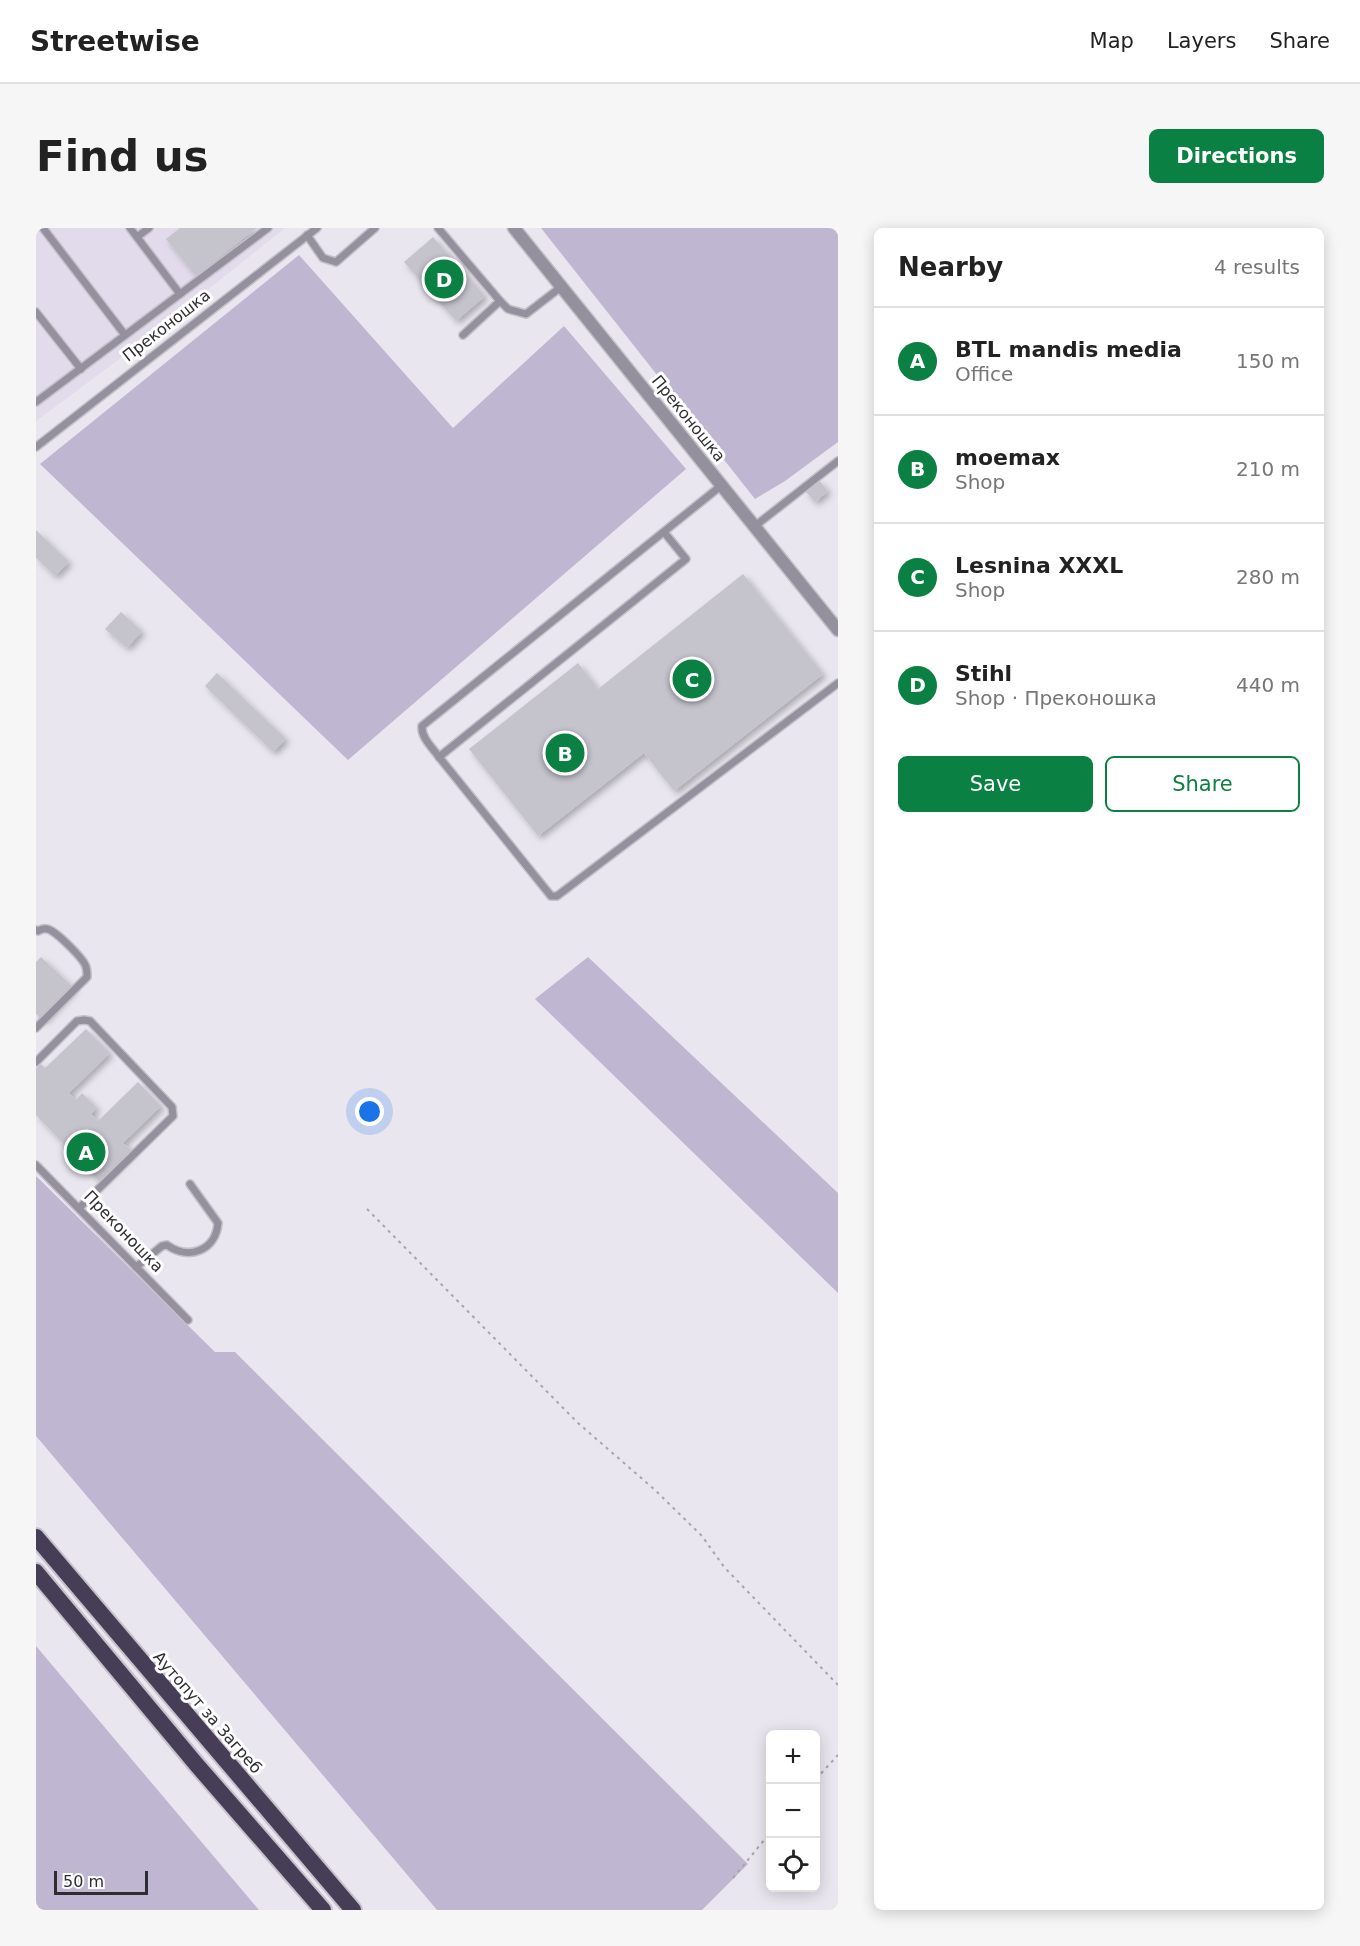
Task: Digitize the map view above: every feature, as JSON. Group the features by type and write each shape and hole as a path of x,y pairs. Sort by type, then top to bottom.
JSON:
{"highway":[{"name":"Аутопут за Загреб","path":"36,1537 353,1910"},
{"path":"36,1572 196,1764 322,1910"}],"street":[{"name":"Преконошка","path":"514,228 838,630"}],"lane":[{"path":"43,228 124,335"},
{"path":"130,228 180,294"},
{"path":"137,237 149,228"},
{"path":"36,402 268,228"},
{"name":"Преконошка","path":"36,447 317,228"},
{"path":"307,236 323,258 336,261 375,228"},
{"path":"438,228 508,309 526,314 561,287"},
{"path":"463,335 500,301"},
{"path":"36,312 81,369"},
{"path":"755,526 838,461"},
{"path":"722,485 422,726 425,738 551,896 556,896 838,683"},
{"path":"440,757 686,559 664,532"},
{"path":"36,1028 87,977 86,966 80,957 52,930 43,929 37,932"},
{"path":"36,1062 77,1021 90,1021 174,1111 173,1116 79,1208"},
{"name":"Преконошка","path":"36,1165 188,1320"},
{"path":"136,1268 162,1246 167,1245 175,1251 189,1253 200,1251 214,1240 218,1232 218,1223 190,1184"}],"path":[{"path":"367,1209 578,1423 655,1490 702,1536 724,1567 838,1685"},
{"path":"820,1775 838,1755"},
{"path":"733,1878 767,1838"}],"shaded area":[{"path":"36,228 285,228 141,343 36,421"},
{"path":"541,228 838,228 838,442 785,481 755,499"},
{"path":"299,255 453,428 564,326 686,469 348,760 40,464"},
{"path":"588,957 838,1193 838,1293 535,999"},
{"path":"36,1176 215,1352 235,1352 748,1864 702,1910 437,1910 36,1436"},
{"path":"36,1646 259,1910 36,1910"}],"building":[{"path":"180,228 257,228 196,276 166,239"},
{"path":"433,237 485,296 456,321 404,262"},
{"path":"819,480 828,491 815,502 805,491"},
{"path":"36,530 69,562 55,576 36,558"},
{"path":"743,574 823,674 674,791 644,753 538,836 469,749 578,663 598,689"},
{"path":"121,612 142,631 127,648 105,629"},
{"path":"217,673 286,739 273,752 205,686"},
{"path":"41,957 74,988 43,1021 36,1014 36,962"},
{"path":"86,1029 110,1053 69,1093 76,1100 82,1093 97,1108 91,1114 98,1121 138,1082 161,1106 123,1143 132,1151 100,1182 36,1115 36,1068 41,1064 45,1068"}],"place":[{"name":"Stihl","path":"444,279"},
{"name":"Lesnina XXXL","path":"692,679"},
{"name":"moemax","path":"565,753"},
{"name":"BTL mandis media","path":"86,1152"}]}
